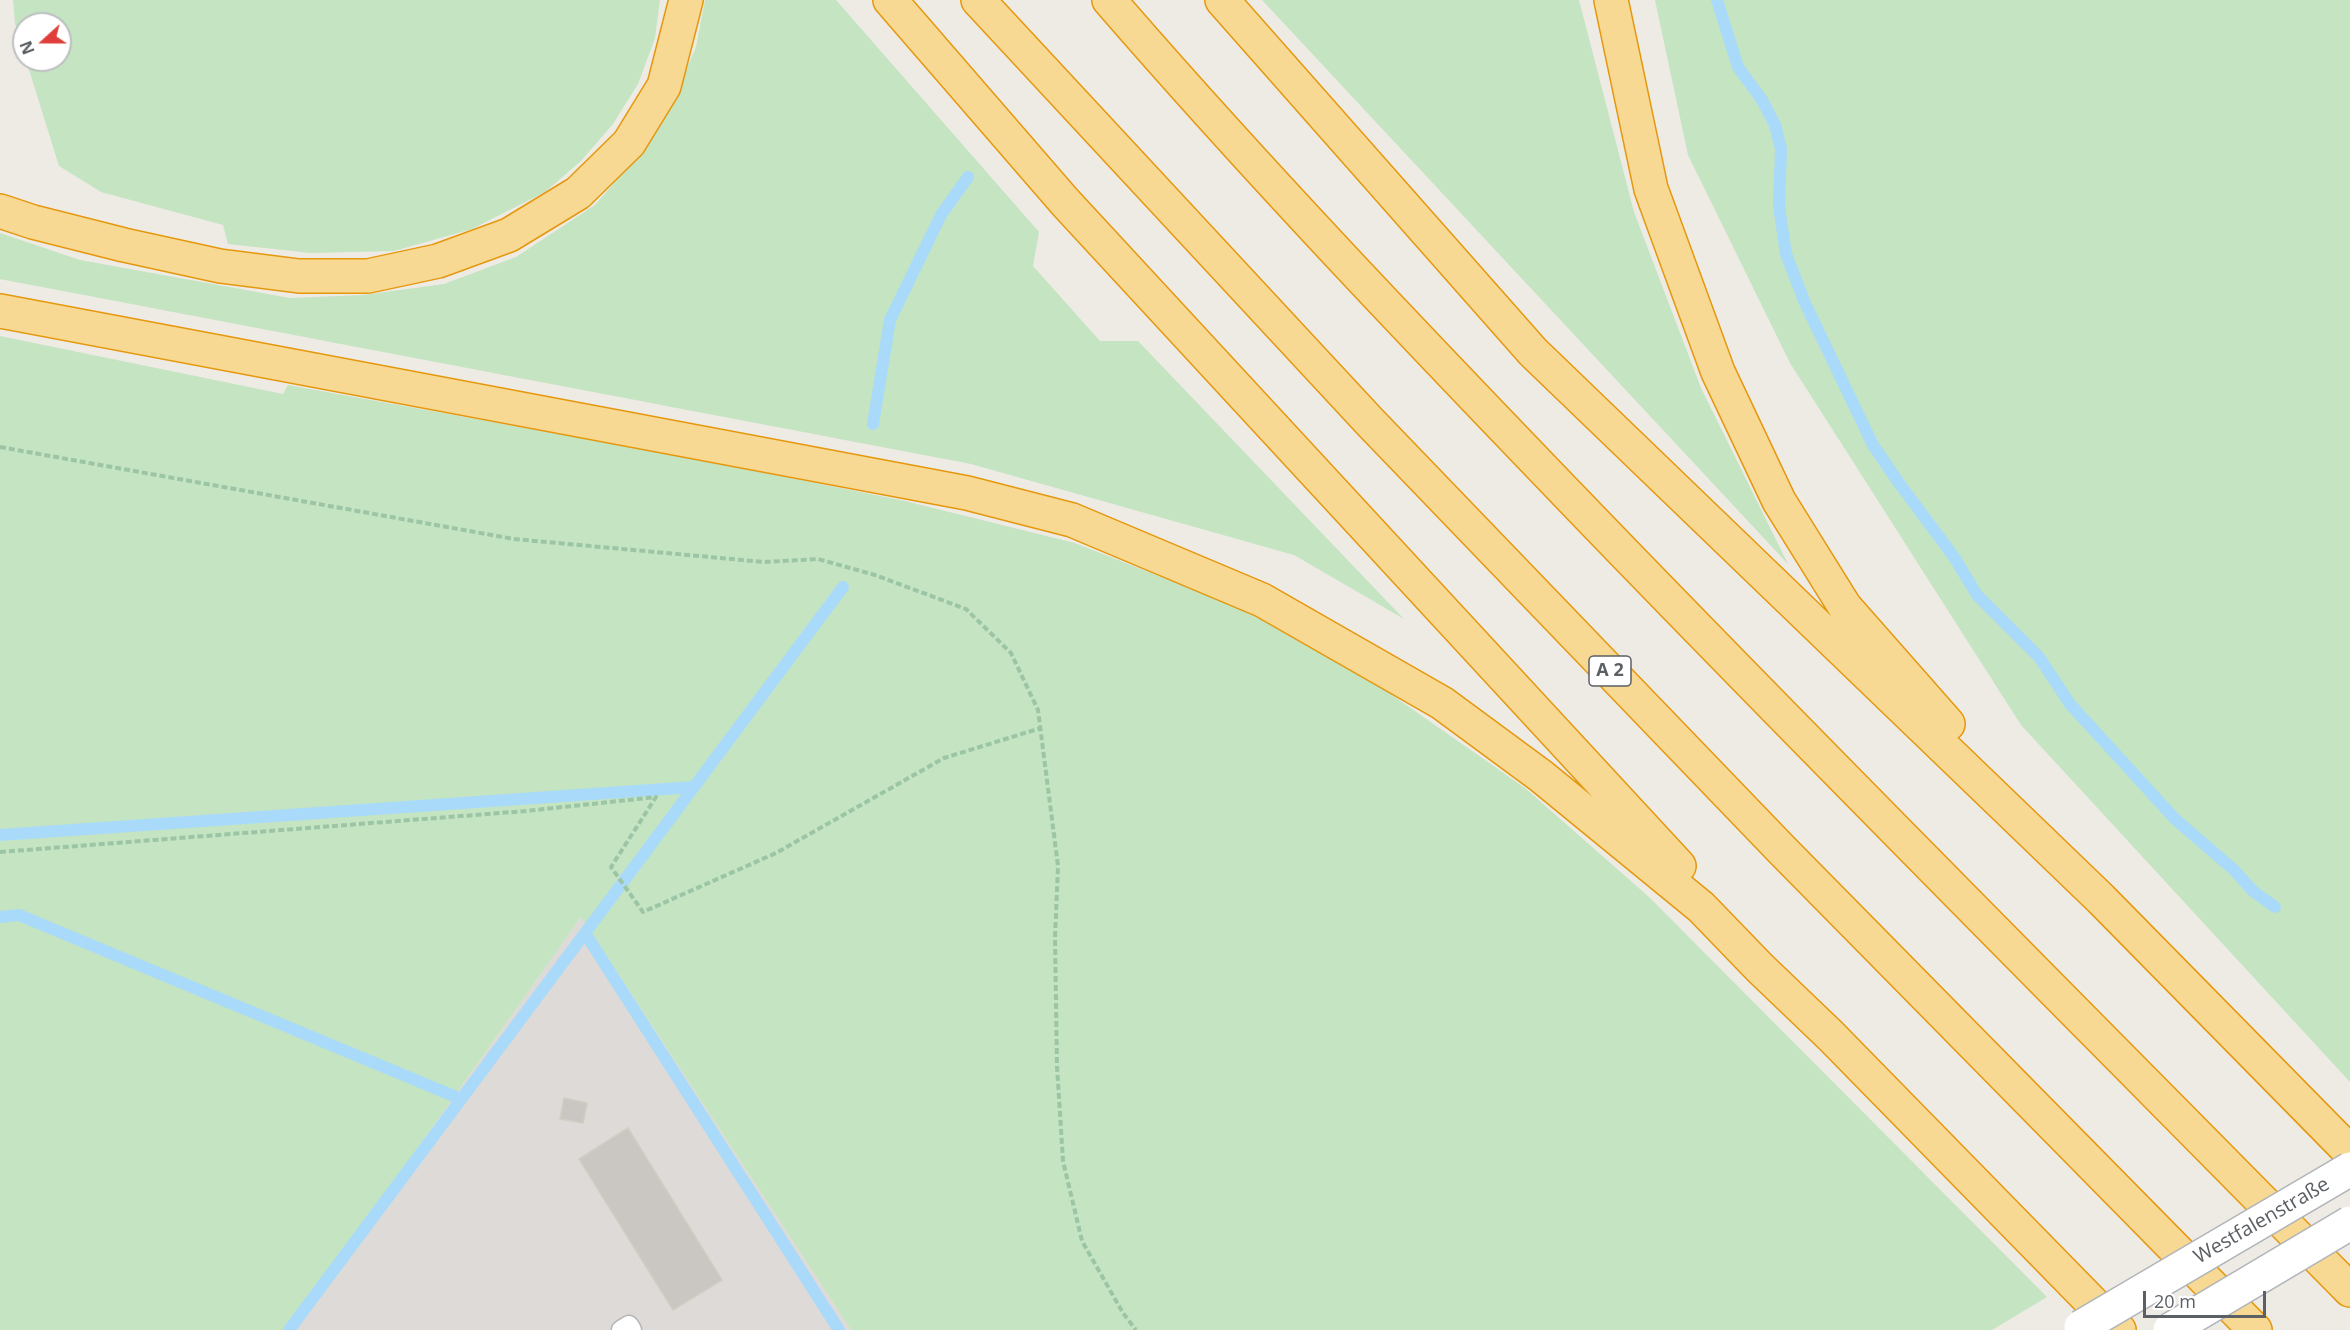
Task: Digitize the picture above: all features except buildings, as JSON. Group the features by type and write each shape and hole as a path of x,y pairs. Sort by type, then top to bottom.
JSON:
{"highway":[{"path":"0,212 44,225 210,263 298,276 368,276 438,261 508,235 578,193 629,143 664,86 686,0"},
{"path":"890,0 1065,202 1935,1143"},
{"name":"A 2","path":"978,0 1370,422 1782,850 2255,1330"},
{"path":"1109,0 1204,110 1444,367 1683,615 2350,1290"},
{"path":"1222,0 1533,352 2101,899 2350,1152"},
{"path":"1611,0 1651,189 1718,372 1779,501 1845,607 2101,899"},
{"path":"0,310 967,493 1072,520 1262,600 1442,703 1541,776 1701,907 2119,1330"}],"main road":[{"name":"Westfalenstraße","path":"2081,1327 2350,1169"},
{"path":"2170,1330 2350,1223"}],"lane":[{"path":"621,1330 629,1325 632,1330"}],"path":[{"path":"0,447 514,539 764,562 818,559 875,575 966,609 1011,653 1038,710 1058,866 1055,938 1057,1066 1063,1161 1082,1241 1123,1313 1136,1330"},
{"path":"0,852 514,812 656,797 611,867 643,912 776,853 944,758 1041,728"}],"shaded area":[{"path":"581,917 851,1330 289,1330"}],"green space":[{"path":"13,0 660,0 655,38 638,84 613,124 581,161 545,192 472,229 394,251 311,253 228,244 223,225 101,192 59,166 30,72 72,72 72,12 14,12"},
{"path":"705,0 836,0 1039,232 1033,266 1100,341 1138,341 1404,619 1294,555 971,464 0,279 0,233 80,260 290,298 363,295 444,284 516,257 595,205 647,145 677,92 696,47"},
{"path":"1262,0 1579,0 1634,212 1701,388 1788,564"},
{"path":"1655,0 2350,0 2350,1082 2021,725 1790,363 1688,155"},
{"path":"0,336 283,394 288,385 702,460 905,501 1075,543 1240,608 1382,688 1525,788 1649,897 2047,1297 1992,1330 851,1330 581,917 289,1330 0,1330"}],"waterway":[{"path":"1717,0 1738,67 1762,100 1775,125 1781,149 1779,206 1786,254 1805,303 1873,445 1954,557 1977,595 2039,657 2070,704 2175,819 2233,869 2253,891 2275,907"},
{"path":"873,424 890,320 941,215 968,177"},
{"path":"289,1330 843,587"},
{"path":"0,835 694,787"},
{"path":"0,917 19,915 461,1099"},
{"path":"585,933 839,1330"}]}
